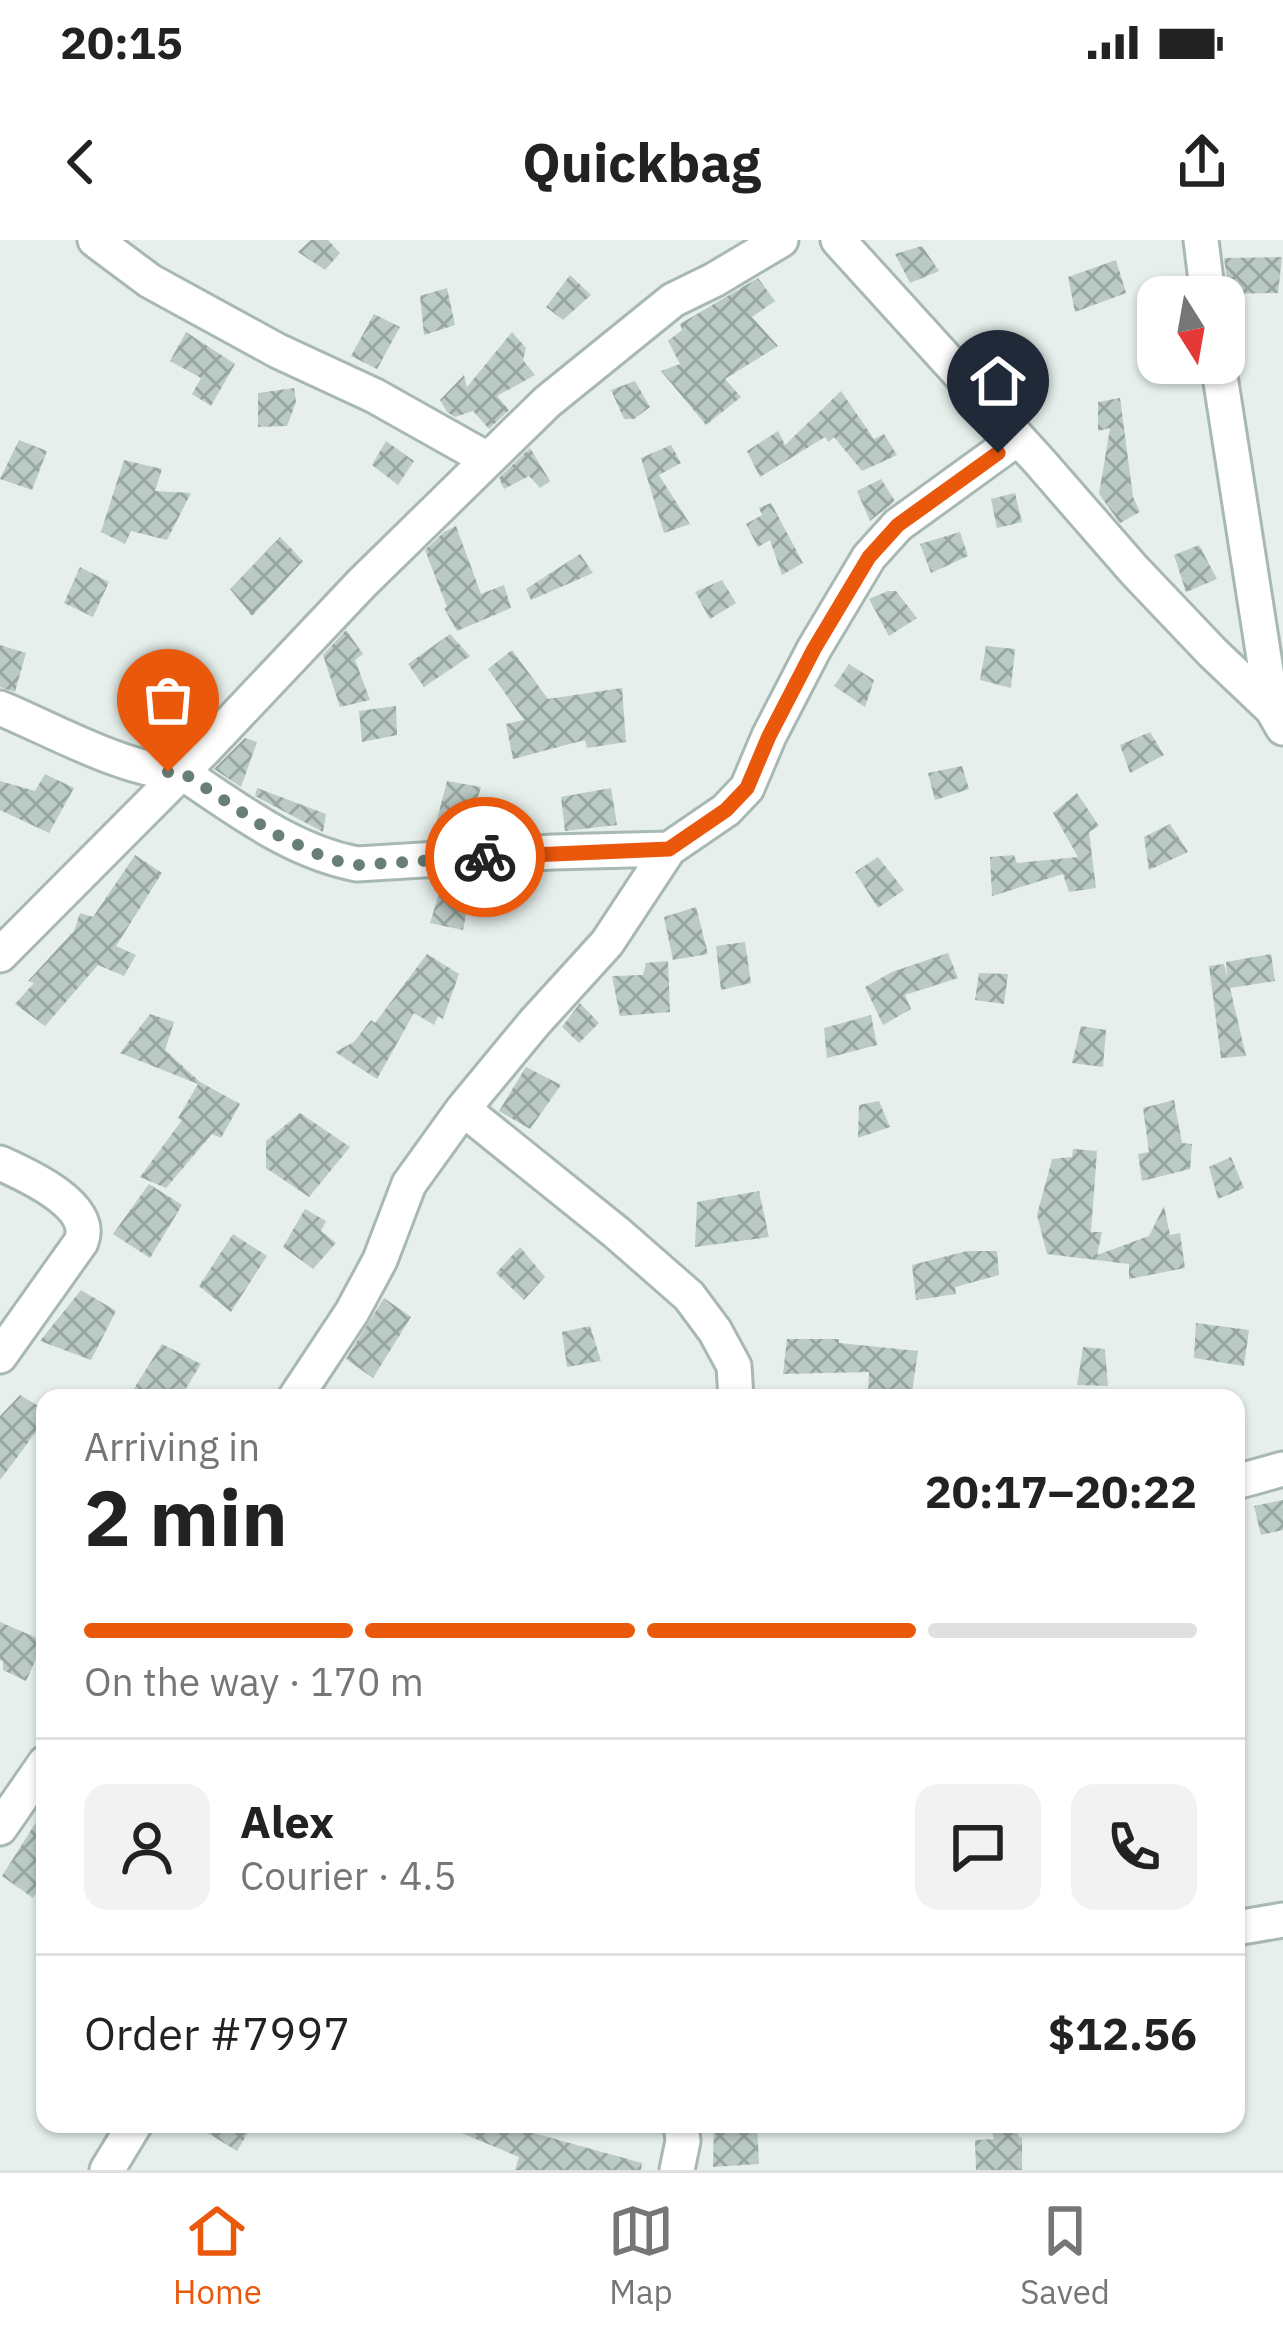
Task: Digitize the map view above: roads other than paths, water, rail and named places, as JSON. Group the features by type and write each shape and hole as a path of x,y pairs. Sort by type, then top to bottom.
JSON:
{"street":[{"path":"95,240 150,281 487,458"},
{"path":"0,955 487,458 583,371 674,300 782,240"},
{"path":"838,240 1134,570 1277,718"},
{"path":"1201,240 1205,276"},
{"path":"1221,384 1277,718"},
{"path":"302,1389 380,1259 409,1184 463,1109 607,943 669,849 726,810 747,788 814,649 869,557 898,525 1018,438"},
{"path":"0,708 130,764 182,772 273,833 328,859 357,865 669,849"},
{"path":"463,1109 689,1296 734,1366 735,1389"},
{"path":"0,1163 27,1174 67,1202 82,1218 85,1232 0,1356"},
{"path":"1245,1480 1283,1469"},
{"path":"0,1828 36,1776"},
{"path":"1245,1926 1283,1920"},
{"path":"107,2170 130,2133"},
{"path":"677,2170 682,2133"}]}
